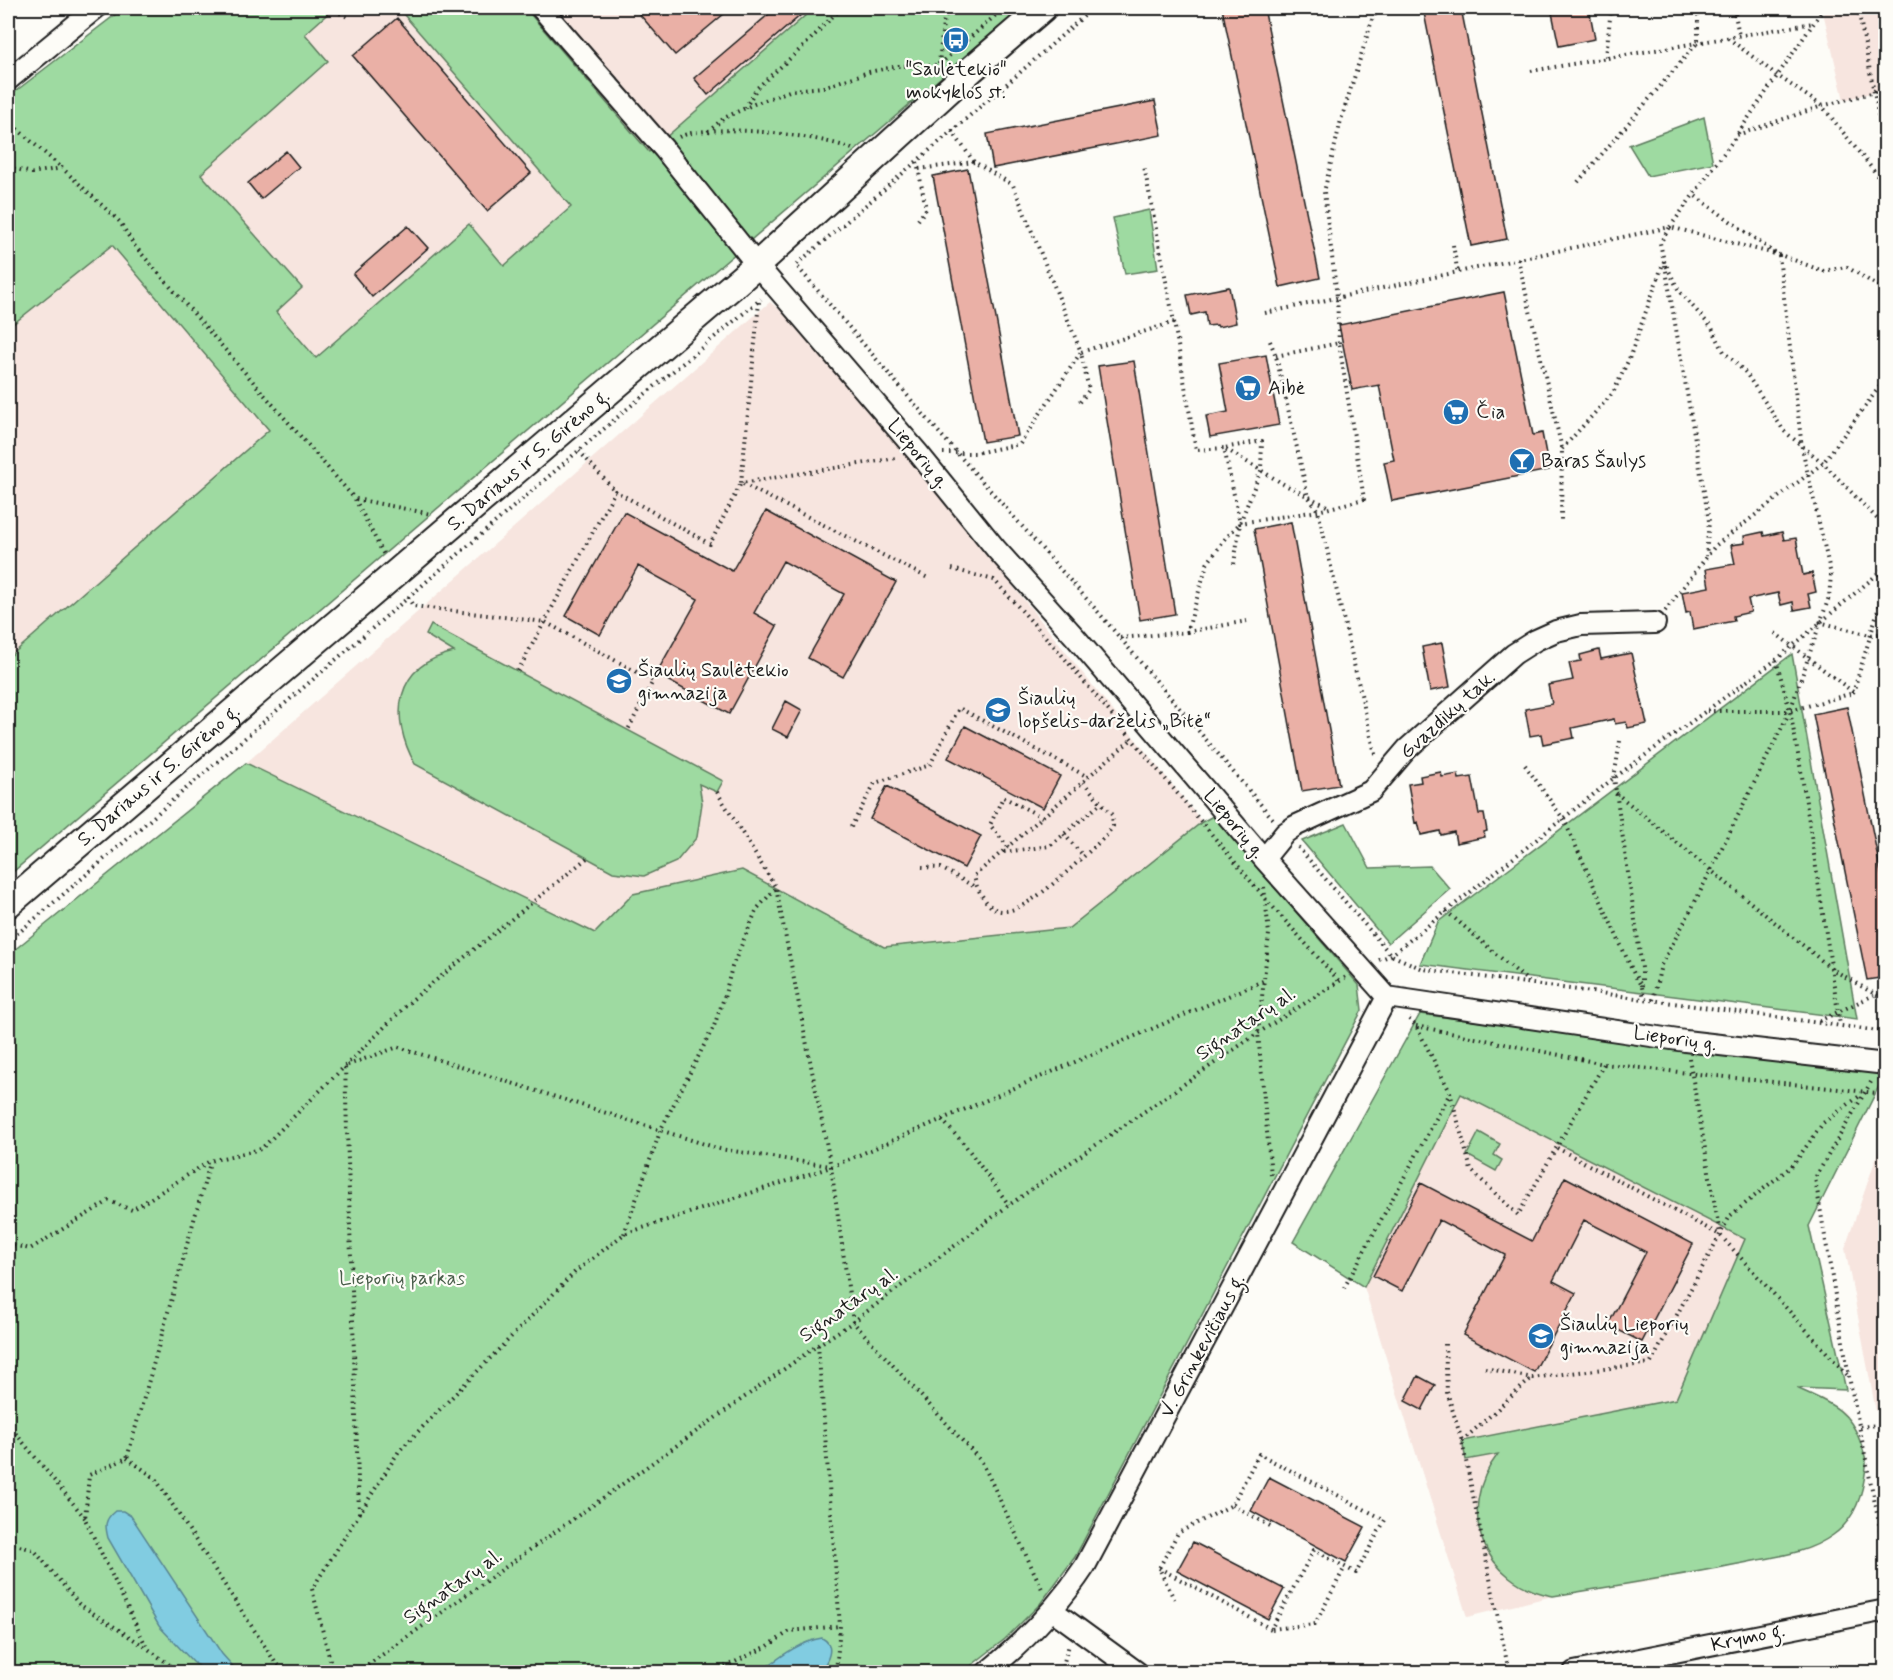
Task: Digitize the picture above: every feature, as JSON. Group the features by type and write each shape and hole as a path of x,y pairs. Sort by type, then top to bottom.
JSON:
{"street":[{"path":"8,80 96,8"},
{"name":"Lieporių g.","path":"541,8 664,148 758,265 919,454 996,549 1076,638 1264,859 1388,997 1685,1041 1886,1064"},
{"name":"S. Dariaus ir S. Girėno g.","path":"8,904 758,265 1042,8"},
{"name":"Gvazdikų tak.","path":"1264,859 1285,833 1295,826 1371,791 1407,749 1514,654 1536,640 1556,631 1581,625 1655,623"},
{"name":"V. Grinkevičiaus g.","path":"987,1672 1031,1634 1085,1566 1388,997"},
{"path":"1052,1610 1137,1672"},
{"name":"Krymo g.","path":"1574,1672 1886,1610"}],"path":[{"path":"329,8 350,18"},
{"path":"745,108 757,88 806,45 841,8"},
{"path":"939,65 943,23 948,8"},
{"path":"708,132 724,118 792,90 823,87 869,72 898,66 939,65 1004,8"},
{"path":"8,942 579,451 777,286 796,265 1093,8"},
{"path":"1186,632 1207,564 1240,523 1318,511 1364,499 1339,343 1337,297 1324,192 1344,109 1373,17 1380,8"},
{"path":"1606,58 1611,8"},
{"path":"1578,182 1698,42 1698,8"},
{"path":"1734,8 1739,36"},
{"path":"1706,558 1709,521 1660,243 1824,8"},
{"path":"1858,8 1886,156"},
{"path":"1531,71 1814,23"},
{"path":"1728,38 1822,106 1886,189"},
{"path":"1874,92 1886,80"},
{"path":"1737,135 1822,106 1886,89"},
{"path":"8,121 120,222 134,245 355,499 413,606 545,622 653,681 628,730"},
{"path":"664,148 686,134 730,129 791,135 846,146 874,158"},
{"path":"952,131 974,162 1013,185 1081,352 1089,390 1080,402"},
{"path":"917,161 926,209 918,220"},
{"path":"919,169 974,162"},
{"path":"1144,166 1196,450 1224,448 1262,441 1261,470 1240,523 1234,564"},
{"path":"8,167 32,173 62,168"},
{"path":"1653,1000 1661,965 1790,711 1829,597 1831,575 1802,448 1779,256 1694,195"},
{"path":"1265,313 1458,274 1670,227 1779,256 1823,271 1847,267 1886,291"},
{"path":"1453,245 1458,274"},
{"path":"1518,259 1562,449 1561,520"},
{"path":"1664,261 1679,291 1712,327 1724,352 1746,373 1784,431 1823,463 1886,528"},
{"path":"1562,449 1614,393 1629,359 1664,261"},
{"path":"579,451 615,491 710,543 741,483 759,301 758,265"},
{"path":"796,265 1391,955 1423,969 1886,1032"},
{"path":"741,483 919,454 976,453 1020,444 1081,352 1174,322"},
{"path":"1270,341 1276,356 1308,495 1318,511 1381,779"},
{"path":"1276,356 1339,343"},
{"path":"1655,623 1715,546 1823,463 1886,378"},
{"path":"1224,448 1329,507"},
{"path":"1224,448 1240,523"},
{"path":"741,483 930,579"},
{"path":"518,671 615,491"},
{"path":"355,499 460,520"},
{"name":"Signatarų al.","path":"358,1672 853,1322 1009,1205 1258,1033 1361,968 1391,955 1564,820 1614,778 1776,660 1886,567"},
{"path":"952,569 994,580 1132,738 1264,897 1339,981"},
{"path":"1853,693 1886,584"},
{"path":"1120,638 1186,632 1247,621"},
{"path":"1819,622 1870,635 1886,633"},
{"path":"1774,633 1853,693"},
{"path":"1776,660 1790,711 1802,776 1840,1025"},
{"path":"1706,711 1790,711 1853,693"},
{"path":"851,827 875,783 930,765 958,708 1088,777"},
{"path":"1083,782 1112,815 1113,826 1106,836 1038,896 1020,908 1006,911 995,910 986,903 976,887 974,876 1132,738"},
{"path":"1620,741 1614,778 1642,968 1644,998"},
{"path":"1525,765 1564,820 1642,987"},
{"path":"717,792 776,888 831,1167 853,1322 982,1462 1052,1610"},
{"path":"1617,793 1832,969 1886,998"},
{"path":"1008,847 990,825 1004,797 1042,817"},
{"path":"1002,852 1050,846 1101,803"},
{"path":"1064,834 1083,856"},
{"path":"8,1244 30,1249 109,1201 132,1210 210,1161 261,1149 413,999 587,858"},
{"path":"1264,859 1264,897 1269,934 1258,1033 1274,1208"},
{"path":"922,867 941,868 976,887"},
{"path":"624,1234 661,1129 714,1026 732,968 757,909 776,888"},
{"path":"1446,911 1530,983"},
{"path":"333,1672 312,1589 399,1451 575,1272 624,1234 831,1167 1263,981"},
{"path":"1818,1022 1838,1010 1875,994"},
{"path":"1388,997 1416,1026 1450,1092 1471,1170 1518,1215 1604,1064"},
{"path":"1416,1026 1604,1064 1886,1094"},
{"path":"1685,1041 1693,1073 1720,1235"},
{"path":"345,1066 398,1047 720,1149 831,1167"},
{"path":"345,1066 359,1514"},
{"path":"1344,1288 1450,1092"},
{"path":"1485,1368 1532,1378 1652,1363 1730,1216 1793,1165 1823,1123 1864,1093"},
{"path":"1864,1093 1815,1178 1849,1377 1886,1557"},
{"path":"942,1120 965,1145 1009,1205"},
{"path":"1557,1148 1720,1235 1849,1377"},
{"path":"127,1458 210,1161"},
{"path":"1445,1344 1447,1392 1462,1442 1509,1672"},
{"path":"818,1345 840,1626 836,1672"},
{"path":"1462,1442 1532,1378"},
{"path":"8,1424 85,1519 147,1648"},
{"path":"1860,1427 1886,1424"},
{"path":"1159,1568 1178,1533 1232,1505 1259,1454 1385,1520 1356,1573 1314,1550 1271,1629"},
{"path":"85,1519 89,1475 127,1458"},
{"path":"127,1458 155,1478 275,1662 286,1672"},
{"path":"1232,1505 1272,1527"},
{"path":"8,1543 34,1550 79,1604 147,1648 179,1672"},
{"path":"1159,1568 1271,1629 1315,1624 1345,1567"},
{"path":"1159,1568 1174,1599"},
{"path":"714,1672 768,1646 790,1631 840,1626"},
{"path":"1061,1672 1075,1627"},
{"path":"829,1672 837,1664"}],"shaded area":[{"path":"334,8 398,8 571,206 504,266 469,224 316,358 276,312 302,287 201,174 328,62 305,34"},
{"path":"525,8 814,8 649,153"},
{"path":"1822,8 1885,8 1885,89 1844,100"},
{"path":"111,244 270,430 8,658 8,328"},
{"name":"Šiaulių Saulėtekio gimnazija","path":"770,302 781,311 901,446 1202,822 1069,928 884,947 786,893 633,894 595,933 246,763"},
{"name":"Šiaulių Lieporių gimnazija","path":"1461,1094 1745,1239 1676,1399 1822,1398 1844,1412 1856,1429 1866,1460 1864,1485 1859,1502 1844,1526 1833,1536 1810,1549 1654,1581 1553,1596 1467,1617 1364,1287"},
{"path":"1885,1132 1886,1411 1876,1412 1845,1248"}],"green space":[{"path":"124,8 334,8 305,34 328,61 201,174 302,288 276,312 316,358 469,224 504,266 571,207 398,8 525,8 649,152 814,8 1022,8 8,876 8,658 269,430 112,245 8,328 8,97"},
{"path":"1704,117 1713,163 1648,176 1629,145"},
{"path":"1149,210 1158,269 1125,274 1113,218"},
{"path":"431,625 723,781 717,792 699,784 702,803 697,837 676,862 644,876 613,872 415,764 402,728 400,711 402,695 408,681 419,668 434,659 454,652 426,635"},
{"path":"1792,654 1857,1019 1420,964 1438,922"},
{"name":"Lieporių parkas","path":"246,763 595,933 633,894 742,870 884,947 1069,928 1202,822 1213,816 1359,985 1362,1010 1075,1557 1040,1604 1005,1639 963,1672 8,1672 8,955"},
{"path":"1346,823 1370,868 1430,866 1450,889 1388,943 1302,841"},
{"path":"1420,1014 1885,1074 1809,1226 1846,1390 1797,1388 1827,1402 1849,1420 1866,1460 1863,1486 1857,1505 1841,1529 1822,1542 1800,1551 1669,1577 1553,1596 1529,1589 1509,1577 1494,1561 1483,1542 1478,1521 1478,1499 1485,1476 1498,1454 1466,1460 1462,1441 1676,1399 1745,1239 1461,1094 1364,1287 1293,1242"},
{"path":"1479,1132 1500,1144 1494,1155 1502,1160 1496,1171 1467,1155"}],"water":[{"path":"115,1511 123,1511 131,1516 222,1654 238,1672 206,1672 193,1662 159,1626 108,1538 106,1523"},
{"path":"822,1638 827,1641 830,1650 819,1672 760,1672 797,1647"}],"building":[{"path":"634,8 731,8 675,55"},
{"path":"776,8 809,8 708,95 694,78"},
{"path":"1222,8 1264,8 1320,278 1280,287"},
{"path":"1423,8 1461,8 1507,239 1471,246"},
{"path":"1551,8 1589,8 1595,39 1559,46"},
{"path":"397,18 531,173 487,211 353,56"},
{"path":"1155,101 1162,135 993,168 987,134"},
{"path":"286,151 299,167 261,199 248,183"},
{"path":"968,169 1018,436 983,442 933,176"},
{"path":"408,226 428,248 372,297 353,274"},
{"path":"1229,287 1236,323 1218,327 1217,325 1207,326 1205,312 1191,315 1187,295"},
{"name":"Čia","path":"1504,292 1533,435 1542,433 1549,470 1392,501 1384,462 1394,460 1379,385 1352,390 1339,325"},
{"name":"Aibė","path":"1266,355 1279,425 1210,437 1206,416 1228,412 1219,363"},
{"path":"1134,361 1175,614 1140,620 1098,366"},
{"path":"766,511 896,582 843,677 808,658 844,594 783,561 754,613 777,626 729,714 656,674 698,599 638,566 600,635 566,616 624,512 732,571"},
{"path":"1291,522 1339,785 1302,791 1254,529"},
{"path":"1763,532 1764,536 1782,532 1784,540 1796,538 1803,575 1812,573 1816,592 1808,594 1811,607 1794,610 1793,602 1781,605 1778,593 1748,599 1751,612 1733,616 1734,621 1693,629 1690,612 1686,613 1682,592 1709,587 1706,569 1735,564 1731,545 1745,543 1744,536"},
{"path":"1442,643 1450,687 1430,691 1422,647"},
{"path":"1599,650 1601,659 1631,653 1647,724 1628,728 1626,722 1615,724 1614,719 1572,728 1574,738 1543,744 1541,734 1530,736 1525,709 1552,704 1548,685 1573,680 1569,663 1581,661 1580,655"},
{"path":"786,701 802,710 788,737 772,729"},
{"path":"1847,707 1886,897 1886,977 1867,980 1813,714"},
{"path":"965,726 1060,776 1043,808 948,758"},
{"path":"1441,772 1442,777 1458,774 1459,779 1472,777 1479,814 1484,814 1487,831 1484,832 1485,837 1456,843 1454,832 1441,835 1440,831 1421,835 1418,822 1415,823 1408,784 1421,782 1420,776"},
{"path":"887,786 981,836 964,868 870,819"},
{"path":"1565,1177 1693,1244 1642,1342 1608,1325 1646,1252 1584,1220 1553,1281 1576,1293 1534,1372 1463,1335 1505,1255 1439,1220 1402,1291 1373,1276 1421,1183 1532,1241"},
{"path":"1418,1376 1435,1385 1422,1410 1405,1401"},
{"path":"1269,1477 1365,1527 1346,1562 1251,1511"},
{"path":"1193,1542 1284,1589 1268,1619 1177,1571"}],"place":[{"name":"\"Saulėtekio\" mokyklos st.","path":"956,40"},
{"name":"Aibė","path":"1248,388"},
{"name":"Čia","path":"1456,412"},
{"name":"Baras Šaulys","path":"1522,461"},
{"name":"Šiaulių Saulėtekio gimnazija","path":"619,681"},
{"name":"Šiaulių lopšelis-darželis „Bitė“","path":"998,710"},
{"name":"Šiaulių Lieporių gimnazija","path":"1541,1336"}]}
